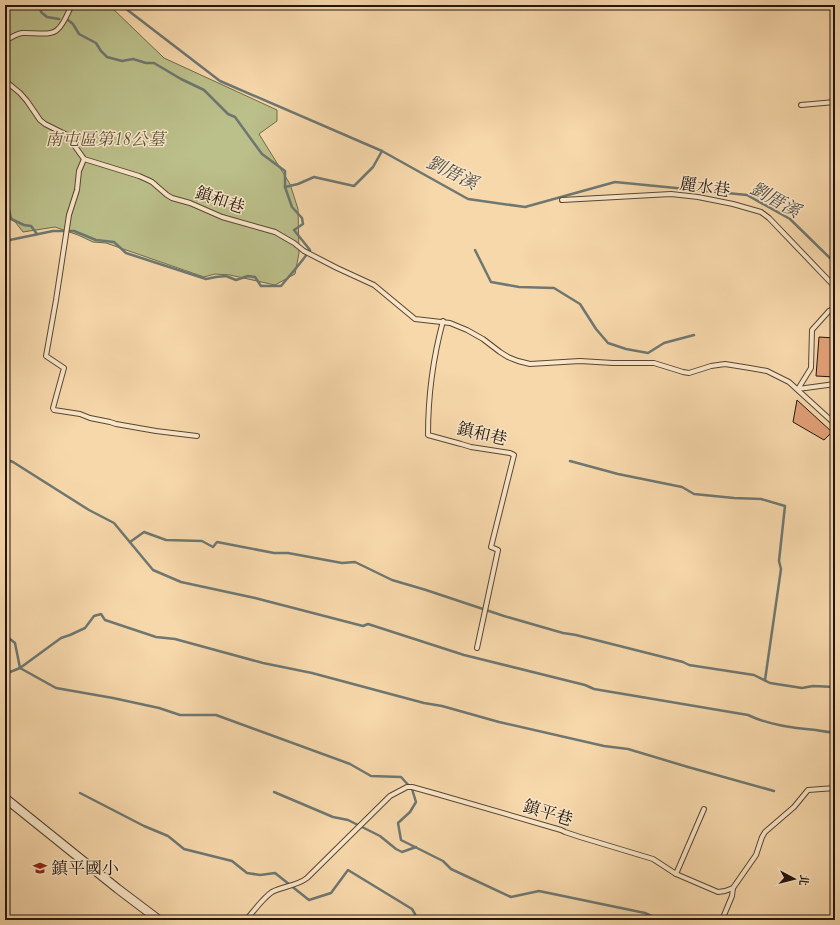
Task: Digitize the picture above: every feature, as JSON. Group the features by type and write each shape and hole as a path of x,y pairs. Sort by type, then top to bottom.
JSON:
{"street":[{"path":"5,798 158,920"}],"lane":[{"path":"5,41 20,34 55,32 60,27 72,5"},
{"path":"5,82 20,93 44,124 67,135 84,159 79,170 77,190 69,215 46,356 64,368 53,408 54,410 80,414 116,424 197,436"},
{"path":"801,105 835,102"},
{"name":"鎮和巷","path":"84,159 139,176 152,182 172,198 190,203 222,217 275,232 294,242 304,251 374,286 415,319 450,323 467,330 483,339 508,357 518,361 530,364 580,360 613,363 654,363 689,373 711,366 725,364 767,371 789,382 798,389 835,424"},
{"name":"麗水巷","path":"562,200 671,194 698,197 733,204 761,212 769,218 835,288"},
{"path":"798,389 811,368 812,330 829,311 835,308"},
{"name":"鎮和巷","path":"443,321 437,343 431,383 428,435 471,447 510,453 514,455 491,547 498,550 477,648"},
{"path":"798,389 835,384"},
{"name":"鎮平巷","path":"246,920 267,896 273,892 302,882 307,878 390,796 407,787 412,787 554,828 653,859 676,874 718,892 725,892 733,888"},
{"path":"722,920 732,896 733,888 756,855 765,832 794,807 808,790 835,788"},
{"path":"676,874 704,809"}],"green space":[{"name":"南屯區第18公墓","path":"5,5 109,5 164,58 277,110 277,121 259,134 290,184 298,209 299,253 295,274 275,285 230,275 215,274 204,277 106,243 93,242 55,227 23,232 9,214 5,206"}],"building":[{"path":"819,337 835,338 835,377 816,376"},
{"path":"797,400 832,432 824,440 793,422"}],"waterway":[{"path":"40,5 41,12 47,17 59,19"},
{"name":"劉厝溪","path":"121,5 220,81 382,151 468,199 525,207 615,182 747,195 790,219 835,263"},
{"path":"68,20 73,24 79,34 96,43 107,57 122,61 133,59 146,63 154,63 181,79 204,90 228,114 235,117 262,154 285,171 285,187 298,184 314,177 354,186 373,167 382,151"},
{"path":"5,241 53,231 74,231 96,240 114,242 126,253 206,279 226,276 236,280 248,276 255,277 261,286 281,286 310,250 294,230 303,224 302,218 292,207 285,187"},
{"path":"5,197 11,219 24,225 31,226 37,234"},
{"path":"475,250 491,282 519,287 554,288 580,304 596,329 608,343 626,349 648,353 664,343 694,335"},
{"path":"5,459 13,462 89,510 114,523 153,570 181,582 255,598 363,626 368,624 464,655 585,685 594,689 748,715 781,726 835,732"},
{"path":"570,461 618,474 682,487 694,494 761,499 785,506 779,561 781,569 765,680"},
{"path":"130,542 144,532 166,540 202,541 213,547 217,542 274,553 288,553 342,563 355,562 392,580 504,616 563,633 683,662 689,665 754,675 770,683 802,688 813,686 835,687"},
{"path":"5,674 20,668 61,638 85,628 94,616 101,614 105,620 156,637 175,639 263,663 312,673 499,722 604,746 628,749 774,791"},
{"path":"5,635 15,643 20,668 56,688 159,708 180,715 216,715 350,764 371,776 401,777 412,789 416,802 410,812 398,823 401,840 443,861 451,869 511,897 539,891 645,913 660,920"},
{"path":"274,792 333,817 348,820 380,836 402,852 416,847"},
{"path":"80,793 144,826 168,836 184,849 232,861 247,873 260,875 275,873 309,900 331,893 348,870 412,909 415,914 414,920"}],"place":[{"name":"鎮平國小","path":"40,868"}]}
